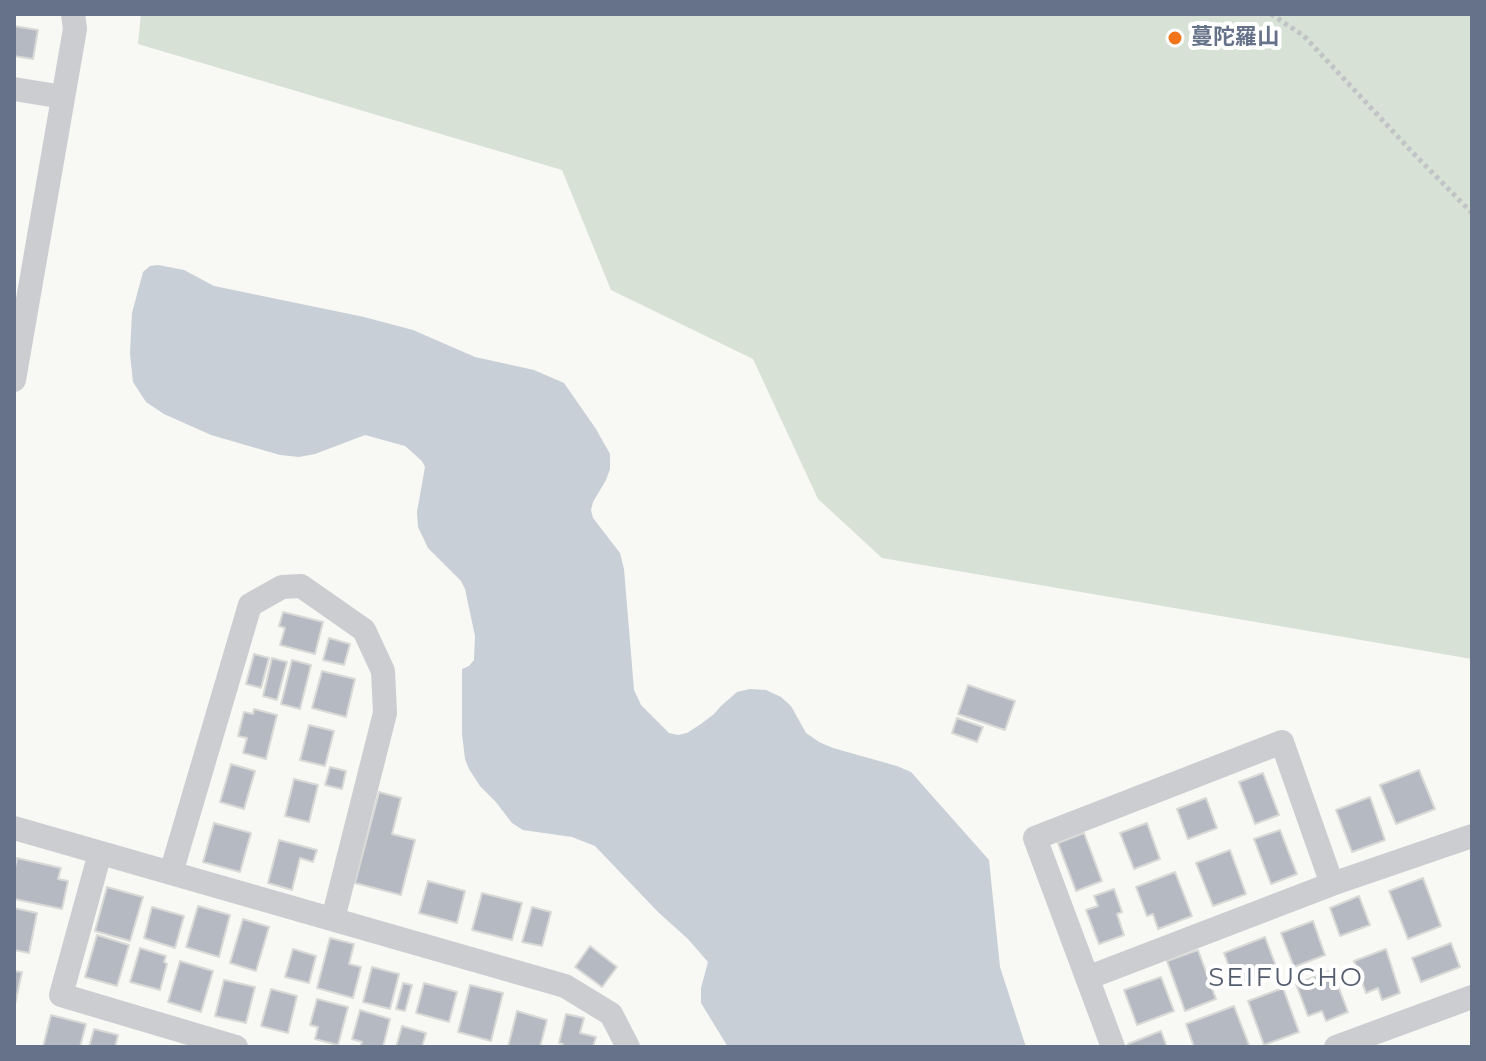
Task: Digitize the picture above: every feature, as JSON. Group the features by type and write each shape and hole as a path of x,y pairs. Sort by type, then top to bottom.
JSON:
{"street":[{"path":"14,380 75,29 73,14"},
{"path":"14,89 63,97"},
{"path":"171,873 250,605 282,587 301,586 364,630 383,671 385,713 333,919"},
{"path":"1113,1047 1035,838 1282,742 1332,884"},
{"path":"14,828 565,986 611,1014 628,1047"},
{"path":"1087,978 1332,884 1472,836"},
{"path":"100,853 61,995 236,1047"},
{"path":"1336,1047 1472,997"}],"path":[{"path":"1271,14 1304,36 1472,213"}],"shaded area":[{"path":"141,14 1472,14 1472,659 882,558 818,499 753,359 611,290 562,170 138,44"},
{"path":"150,266 184,270 214,286 413,330 475,357 534,370 564,383 610,454 610,469 591,510 593,518 620,553 634,690 641,705 669,733 678,735 701,724 737,692 766,690 791,706 806,733 819,742 911,772 989,860 1000,967 1026,1047 728,1047 701,1003 701,988 708,962 688,939 595,846 572,837 523,830 512,823 469,769 462,734 462,669 474,660 475,636 461,581 428,548 418,527 417,512 425,467 422,461 405,446 365,435 315,454 299,457 280,455 211,435 164,414 146,402 133,382 130,354 132,313 143,272"}],"building":[{"path":"14,26 38,30 33,59 14,56"},
{"path":"283,612 323,622 315,654 280,645 285,628 279,626"},
{"path":"329,638 350,644 344,665 323,660"},
{"path":"254,654 269,658 261,688 246,684"},
{"path":"272,658 287,662 277,700 263,696"},
{"path":"292,660 311,665 300,709 281,704"},
{"path":"322,671 355,679 346,717 312,708"},
{"path":"968,685 1015,701 1005,730 958,714"},
{"path":"254,709 277,715 266,759 243,753 247,738 238,736 244,712 253,714"},
{"path":"957,718 983,727 977,742 952,733"},
{"path":"309,725 334,731 325,766 300,760"},
{"path":"231,764 255,771 244,809 220,802"},
{"path":"330,767 346,771 342,789 325,785"},
{"path":"1419,770 1435,809 1396,824 1380,785"},
{"path":"1263,773 1279,815 1255,824 1239,782"},
{"path":"294,779 318,785 309,822 285,816"},
{"path":"379,792 401,798 392,834 415,840 401,895 355,883"},
{"path":"1370,797 1385,840 1352,852 1336,810"},
{"path":"1206,798 1217,828 1188,839 1177,809"},
{"path":"214,823 251,833 240,872 203,862"},
{"path":"1147,823 1160,859 1134,869 1120,833"},
{"path":"1280,830 1297,874 1271,884 1254,839"},
{"path":"1084,833 1102,881 1076,891 1058,843"},
{"path":"279,840 317,850 313,862 300,858 292,890 268,883"},
{"path":"1230,850 1246,894 1213,906 1196,863"},
{"path":"17,858 61,868 58,879 68,881 62,909 14,899"},
{"path":"1175,872 1192,916 1158,929 1153,914 1147,916 1136,887"},
{"path":"1423,878 1441,926 1408,939 1389,891"},
{"path":"428,881 465,891 457,923 419,913"},
{"path":"107,887 143,897 130,941 95,931"},
{"path":"1114,889 1122,912 1117,914 1124,935 1099,944 1086,910 1098,906 1094,896"},
{"path":"482,893 522,903 512,940 472,930"},
{"path":"1359,896 1370,925 1340,936 1330,908"},
{"path":"198,906 230,915 219,957 186,947"},
{"path":"152,907 184,916 175,948 144,938"},
{"path":"532,907 551,912 542,946 522,942"},
{"path":"14,908 37,913 29,953 14,950"},
{"path":"243,919 269,927 256,971 230,963"},
{"path":"1313,921 1325,955 1294,967 1281,933"},
{"path":"97,935 129,945 117,986 85,977"},
{"path":"1265,937 1277,969 1236,985 1224,953"},
{"path":"330,938 354,944 349,964 361,967 353,998 317,988"},
{"path":"1451,943 1460,967 1421,982 1412,958"},
{"path":"590,946 617,967 602,987 575,967"},
{"path":"140,948 166,956 160,990 130,982"},
{"path":"293,949 316,956 309,983 285,977"},
{"path":"1386,949 1400,993 1382,1000 1378,988 1366,993 1354,961"},
{"path":"1198,950 1216,999 1185,1011 1167,961"},
{"path":"180,961 213,971 201,1012 168,1002"},
{"path":"372,967 399,974 390,1009 363,1002"},
{"path":"1332,970 1348,1012 1326,1021 1322,1011 1308,1016 1296,984"},
{"path":"14,971 22,972 14,1009"},
{"path":"1161,977 1174,1011 1137,1025 1124,990"},
{"path":"224,980 255,987 246,1023 215,1016"},
{"path":"403,983 412,985 405,1011 396,1009"},
{"path":"424,983 457,992 449,1022 416,1013"},
{"path":"470,985 503,993 491,1041 458,1032"},
{"path":"1283,988 1299,1032 1264,1045 1248,1001"},
{"path":"271,989 297,996 288,1033 261,1026"},
{"path":"317,999 348,1007 338,1045 315,1039 318,1027 310,1025"},
{"path":"1234,1006 1249,1045 1194,1047 1186,1024"},
{"path":"360,1010 390,1019 383,1047 360,1047 362,1042 352,1039"},
{"path":"517,1011 547,1020 540,1047 508,1047"},
{"path":"566,1014 584,1018 580,1033 596,1037 593,1047 562,1047 563,1044 559,1043"},
{"path":"51,1015 86,1024 80,1047 43,1047"},
{"path":"402,1026 426,1033 422,1047 396,1047"},
{"path":"94,1029 118,1035 115,1047 89,1047"},
{"path":"1161,1031 1167,1047 1129,1047 1128,1044"}],"place":[{"name":"蔓陀羅山","path":"1175,38"}],"district":[{"name":"SEIFUCHO","path":"1286,978"}]}
